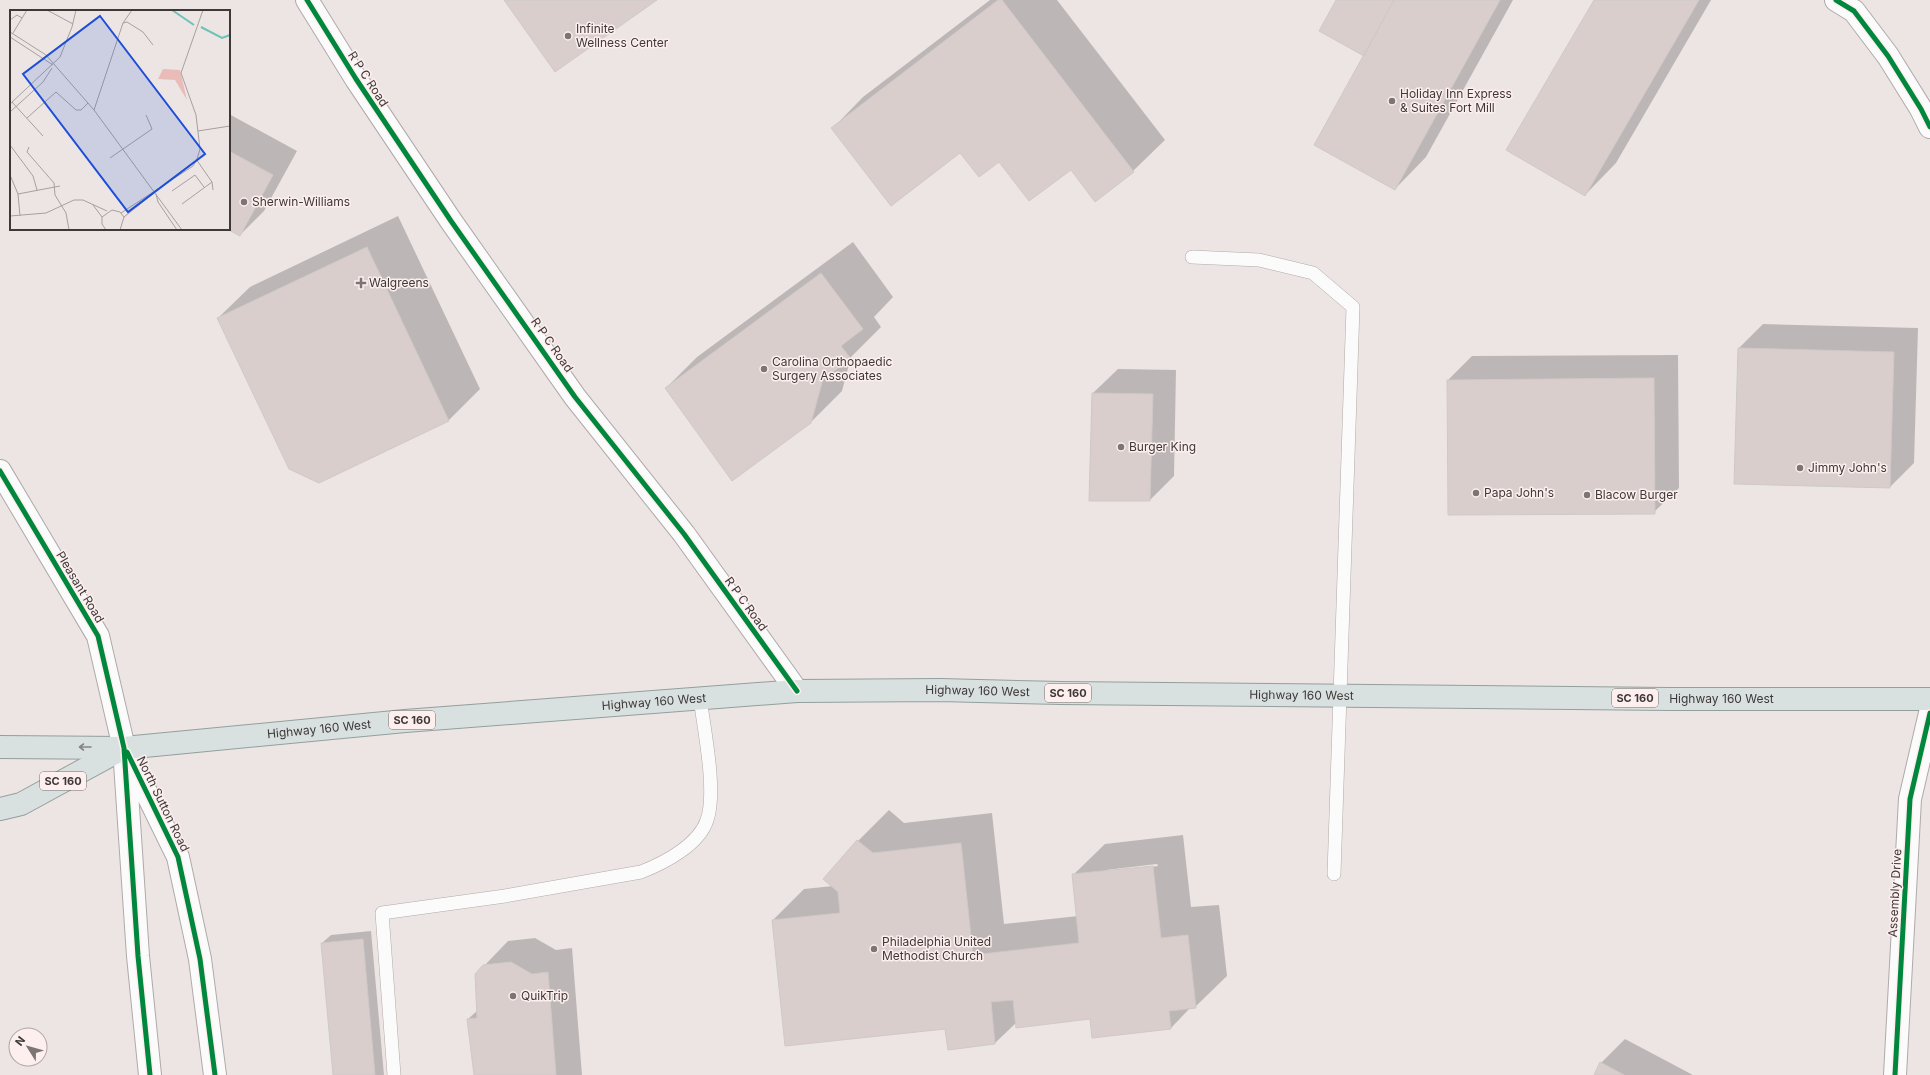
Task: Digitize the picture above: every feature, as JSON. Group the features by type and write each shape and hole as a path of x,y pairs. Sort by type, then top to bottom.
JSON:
{"main road":[{"name":"Highway 160 West","path":"0,747 124,748 405,721 796,691 940,690 1061,693 1669,699 1930,699"},
{"name":"Highway 160 West","path":"0,809 21,804 124,748"}],"street":[{"name":"R P C Road","path":"307,0 360,86 451,221 575,397 684,534 796,691"},
{"path":"1836,0 1854,11 1888,56 1927,115"},
{"name":"Pleasant Road","path":"0,471 98,636 124,748"},
{"name":"Assembly Drive","path":"1895,1075 1910,799 1930,713"},
{"name":"North Sutton Road","path":"124,748 138,956 150,1075"},
{"name":"North Sutton Road","path":"124,748 178,857 200,959 215,1075"}],"lane":[{"path":"1192,258 1259,260 1313,273 1353,307 1334,874"},
{"path":"394,1075 382,913 505,896 641,872 661,864 694,840 707,821 711,805 700,698"}],"building":[{"name":"Infinite Wellness Center","path":"504,0 657,0 555,72"},
{"path":"998,0 1002,0 1134,172 1095,202 1071,170 1029,201 999,162 979,177 960,153 891,206 831,128"},
{"path":"1336,0 1394,0 1364,56 1319,31"},
{"name":"Holiday Inn Express & Suites Fort Mill","path":"1394,0 1500,0 1395,190 1314,145"},
{"path":"1594,0 1699,0 1585,196 1506,150"},
{"name":"Sherwin-Williams","path":"230,152 273,175 240,236 229,230"},
{"name":"Walgreens","path":"367,247 449,421 319,483 289,469 217,318"},
{"name":"Carolina Orthopaedic Surgery Associates","path":"821,273 863,329 841,346 851,359 823,379 811,423 732,481 665,388"},
{"path":"1738,348 1894,352 1890,488 1734,484"},
{"path":"1654,378 1655,514 1448,515 1447,380"},
{"name":"Burger King","path":"1092,393 1153,394 1150,501 1089,501"},
{"name":"Philadelphia United Methodist Church","path":"857,840 873,853 961,843 973,955 1079,943 1072,874 1153,866 1161,938 1188,935 1196,1008 1169,1011 1171,1029 1092,1038 1090,1019 1016,1028 1013,1000 991,1002 995,1044 948,1050 945,1029 785,1046 772,920 840,913 838,892 823,879"},
{"path":"363,939 375,1075 333,1075 321,943"},
{"name":"QuikTrip","path":"511,962 532,974 548,972 556,1075 474,1075 467,1019 477,1018 475,974 483,965"},
{"path":"1600,1062 1624,1075 1594,1075"}],"cycle path":[{"path":"307,0 356,79 451,221 575,397 684,534 797,691"},
{"path":"1836,0 1854,11 1888,56 1921,109 1930,127"},
{"path":"0,471 98,636 124,748 138,956 150,1075"},
{"path":"1895,1075 1910,799 1930,713"},
{"path":"127,752 178,857 200,959 215,1075"}],"place":[{"name":"Infinite Wellness Center","path":"568,36"},
{"name":"Holiday Inn Express & Suites Fort Mill","path":"1392,101"},
{"name":"Sherwin-Williams","path":"244,202"},
{"name":"Walgreens","path":"361,283"},
{"name":"Carolina Orthopaedic Surgery Associates","path":"764,369"},
{"name":"Burger King","path":"1121,447"},
{"name":"Jimmy John's","path":"1800,468"},
{"name":"Papa John's","path":"1476,493"},
{"name":"Blacow Burger","path":"1587,495"},
{"name":"Philadelphia United Methodist Church","path":"874,949"},
{"name":"QuikTrip","path":"513,996"}]}
